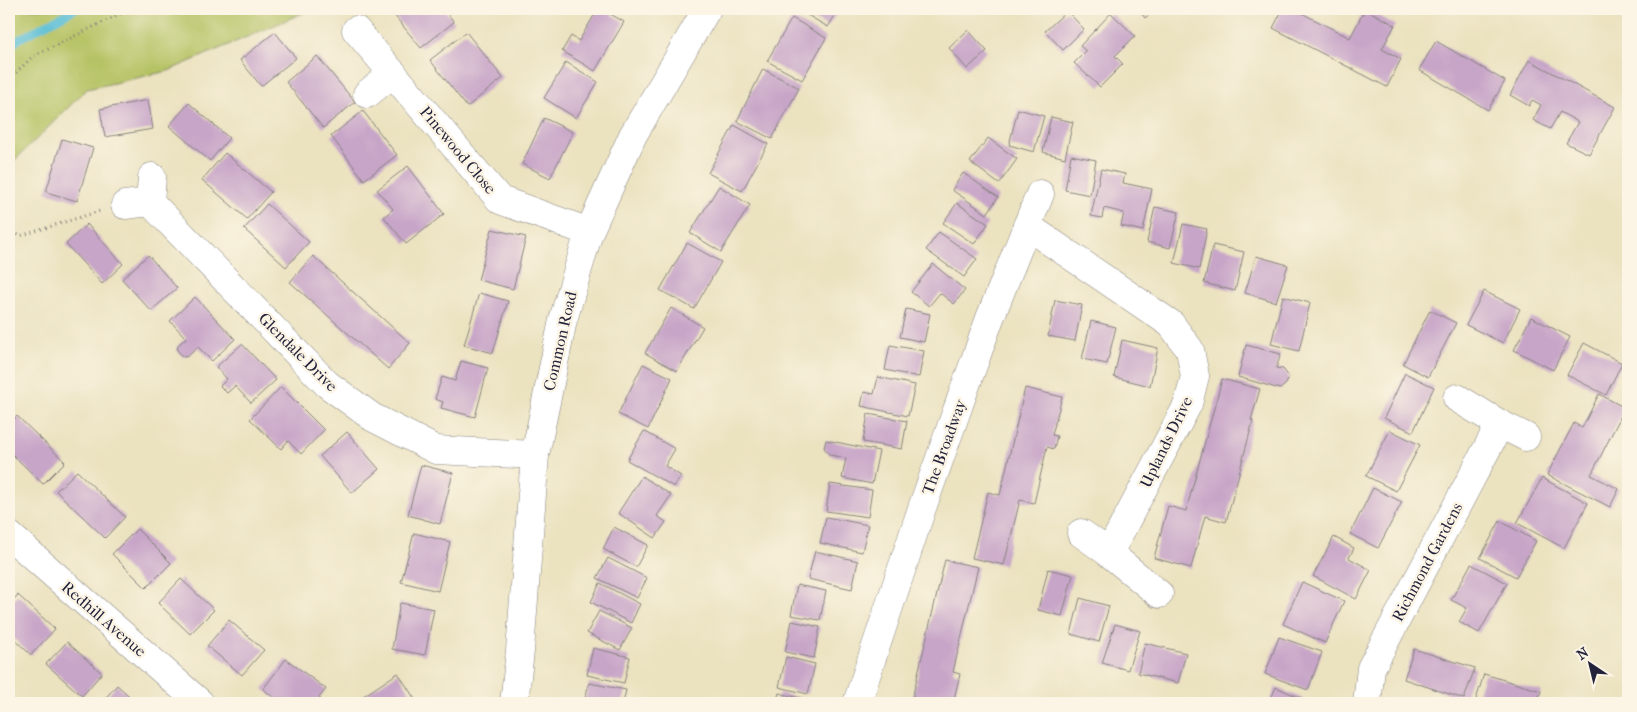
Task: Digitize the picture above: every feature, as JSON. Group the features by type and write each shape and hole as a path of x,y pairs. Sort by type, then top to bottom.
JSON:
{"street":[{"name":"Common Road","path":"514,703 520,651 535,455 564,320 589,232 633,135 707,9"},
{"name":"Pinewood Close","path":"356,30 500,200 589,232"},
{"path":"367,94 393,73"},
{"name":"The Broadway","path":"857,703 935,472 990,318 1040,194"},
{"name":"Glendale Drive","path":"132,198 327,384 372,417 436,450 535,455"},
{"name":"Uplands Drive","path":"1027,226 1171,324 1190,350 1194,376 1188,404 1109,553"},
{"path":"1457,398 1526,437"},
{"name":"Richmond Gardens","path":"1367,703 1371,668 1500,424"},
{"path":"1081,533 1159,594"},
{"name":"Redhill Avenue","path":"9,535 200,703"}],"path":[{"path":"9,80 32,57 130,9"},
{"path":"9,229 20,236 132,198"}],"green space":[{"path":"9,9 312,9 168,71 87,89 9,166"}],"building":[{"path":"389,9 444,9 454,22 421,48"},
{"path":"598,9 602,9 624,22 595,71 562,51 571,36 579,41"},
{"path":"797,9 839,9 828,27"},
{"path":"1138,9 1157,9 1145,18"},
{"path":"1283,9 1294,9 1350,38 1365,9 1395,25 1382,49 1401,59 1387,87 1273,28"},
{"path":"1067,11 1084,29 1063,50 1045,31"},
{"path":"1111,13 1135,36 1115,56 1123,64 1100,87 1074,63 1086,51 1080,46"},
{"path":"792,18 826,38 802,80 767,61"},
{"path":"968,30 987,51 967,69 949,48"},
{"path":"275,32 296,58 261,86 240,60"},
{"path":"466,32 503,78 467,107 430,60"},
{"path":"1436,41 1505,81 1488,110 1419,70"},
{"path":"317,56 355,102 323,128 286,82"},
{"path":"1529,60 1615,107 1589,154 1566,143 1578,122 1560,112 1550,129 1533,120 1541,105 1532,100 1529,106 1510,95"},
{"path":"566,62 598,82 576,118 544,98"},
{"path":"763,69 799,88 772,139 737,121"},
{"path":"148,100 153,129 105,137 100,109"},
{"path":"189,103 229,138 210,161 169,126"},
{"path":"1018,109 1044,116 1034,152 1009,145"},
{"path":"363,111 397,155 364,180 331,136"},
{"path":"1051,117 1073,122 1065,158 1043,152"},
{"path":"544,118 573,132 550,178 522,164"},
{"path":"734,125 768,144 742,191 708,173"},
{"path":"988,138 1017,159 999,184 970,162"},
{"path":"62,139 93,148 77,201 46,192"},
{"path":"225,153 271,192 247,219 202,180"},
{"path":"1071,155 1096,160 1090,195 1065,190"},
{"path":"408,166 444,214 406,244 384,217 393,209 377,190"},
{"path":"1101,169 1125,174 1123,183 1152,189 1143,231 1121,226 1124,213 1104,208 1102,218 1091,216"},
{"path":"963,173 998,197 987,214 952,190"},
{"path":"719,186 750,205 721,252 690,233"},
{"path":"957,203 988,224 974,244 943,223"},
{"path":"267,204 309,242 286,267 244,229"},
{"path":"1155,207 1179,212 1170,248 1147,242"},
{"path":"87,224 123,264 102,284 66,244"},
{"path":"1183,224 1207,229 1199,269 1174,263"},
{"path":"492,229 526,237 513,289 478,280"},
{"path":"939,232 977,259 964,277 926,250"},
{"path":"687,243 721,262 694,309 660,290"},
{"path":"1213,245 1244,252 1235,291 1204,283"},
{"path":"148,255 177,288 151,311 122,279"},
{"path":"313,256 410,343 388,369 290,282"},
{"path":"1256,256 1288,265 1276,302 1245,293"},
{"path":"933,264 965,290 954,304 940,293 929,306 911,292"},
{"path":"1484,291 1520,309 1503,343 1466,325"},
{"path":"479,293 508,301 493,353 464,345"},
{"path":"1283,296 1310,303 1299,351 1271,344"},
{"path":"195,297 235,339 212,361 198,347 188,356 183,357 177,350 178,345 186,338 170,321"},
{"path":"1055,300 1082,305 1075,341 1048,336"},
{"path":"671,308 703,327 677,371 645,353"},
{"path":"906,309 930,314 924,342 900,337"},
{"path":"1430,310 1456,323 1428,377 1403,364"},
{"path":"1531,317 1570,337 1553,370 1514,350"},
{"path":"1091,321 1116,327 1107,364 1082,359"},
{"path":"1122,340 1158,348 1150,386 1114,377"},
{"path":"1584,343 1622,363 1606,395 1567,375"},
{"path":"242,344 276,380 251,403 235,386 227,393 220,386 227,379 216,367"},
{"path":"890,345 924,351 919,377 885,370"},
{"path":"1246,345 1281,354 1276,368 1283,369 1289,377 1286,384 1280,389 1238,377"},
{"path":"461,361 488,368 475,417 441,408 443,402 435,399 442,377 455,381"},
{"path":"643,364 672,378 648,429 618,414"},
{"path":"1405,373 1434,387 1413,432 1384,418"},
{"path":"878,377 915,385 908,416 861,406 864,392 874,394"},
{"path":"1222,379 1260,389 1226,522 1205,516 1191,568 1154,558 1168,506 1186,511"},
{"path":"281,387 324,430 301,454 288,441 281,449 250,419"},
{"path":"1025,388 1062,397 1052,435 1057,436 1054,449 1047,447 1034,503 1020,500 1004,565 972,558 988,492 1000,495"},
{"path":"1599,394 1625,408 1591,475 1619,489 1610,507 1547,475 1574,423 1582,428"},
{"path":"868,414 907,421 902,449 863,442"},
{"path":"17,416 65,462 43,484 9,451 9,424"},
{"path":"1390,430 1420,445 1396,491 1366,476"},
{"path":"644,431 675,449 665,466 681,476 674,487 627,460"},
{"path":"347,432 379,469 352,493 320,456"},
{"path":"826,440 879,451 872,484 842,478 846,458 830,455 824,448"},
{"path":"421,465 453,473 440,524 408,515"},
{"path":"77,471 125,517 105,538 56,491"},
{"path":"642,476 671,495 657,516 666,522 655,538 618,513"},
{"path":"1542,478 1588,503 1564,548 1517,523"},
{"path":"830,484 872,490 868,517 826,511"},
{"path":"1373,488 1402,502 1378,548 1350,534"},
{"path":"826,517 868,525 862,552 820,543"},
{"path":"1500,521 1536,541 1516,577 1480,558"},
{"path":"614,527 648,545 636,567 603,549"},
{"path":"137,529 171,563 146,588 112,554"},
{"path":"414,533 450,542 438,591 401,582"},
{"path":"1334,537 1354,548 1349,558 1371,570 1356,599 1313,576"},
{"path":"815,551 858,561 852,589 808,579"},
{"path":"608,558 647,578 637,598 597,578"},
{"path":"945,560 978,567 953,672 960,674 953,703 911,703"},
{"path":"1471,564 1507,583 1479,633 1459,622 1467,608 1451,600"},
{"path":"1048,569 1073,575 1062,616 1038,610"},
{"path":"181,579 214,610 190,634 158,603"},
{"path":"1302,582 1344,601 1325,643 1283,624"},
{"path":"600,583 640,604 631,623 591,602"},
{"path":"797,585 826,591 820,620 791,615"},
{"path":"18,595 55,629 31,655 9,634 9,604"},
{"path":"1080,598 1109,606 1099,642 1071,634"},
{"path":"400,603 434,609 425,655 392,649"},
{"path":"599,611 632,628 620,650 587,633"},
{"path":"229,620 264,650 242,675 207,646"},
{"path":"792,621 820,627 814,658 785,652"},
{"path":"1115,624 1140,631 1128,670 1102,663"},
{"path":"1279,637 1322,652 1308,690 1265,674"},
{"path":"67,642 102,673 82,696 46,664"},
{"path":"1145,643 1186,653 1178,683 1138,673"},
{"path":"593,648 630,657 624,683 587,675"},
{"path":"1414,649 1475,668 1464,699 1404,679"},
{"path":"786,657 815,664 808,694 779,687"},
{"path":"286,659 326,689 319,698 325,703 281,703 263,689"},
{"path":"398,673 416,701 414,703 353,703"},
{"path":"1484,674 1541,691 1537,703 1475,703"},
{"path":"589,683 626,690 623,703 584,703"},
{"path":"117,685 137,703 101,703"},
{"path":"1276,687 1303,699 1301,703 1269,703"},
{"path":"779,693 808,700 807,703 776,703"}],"waterway":[{"path":"9,48 19,39 75,9"}]}
